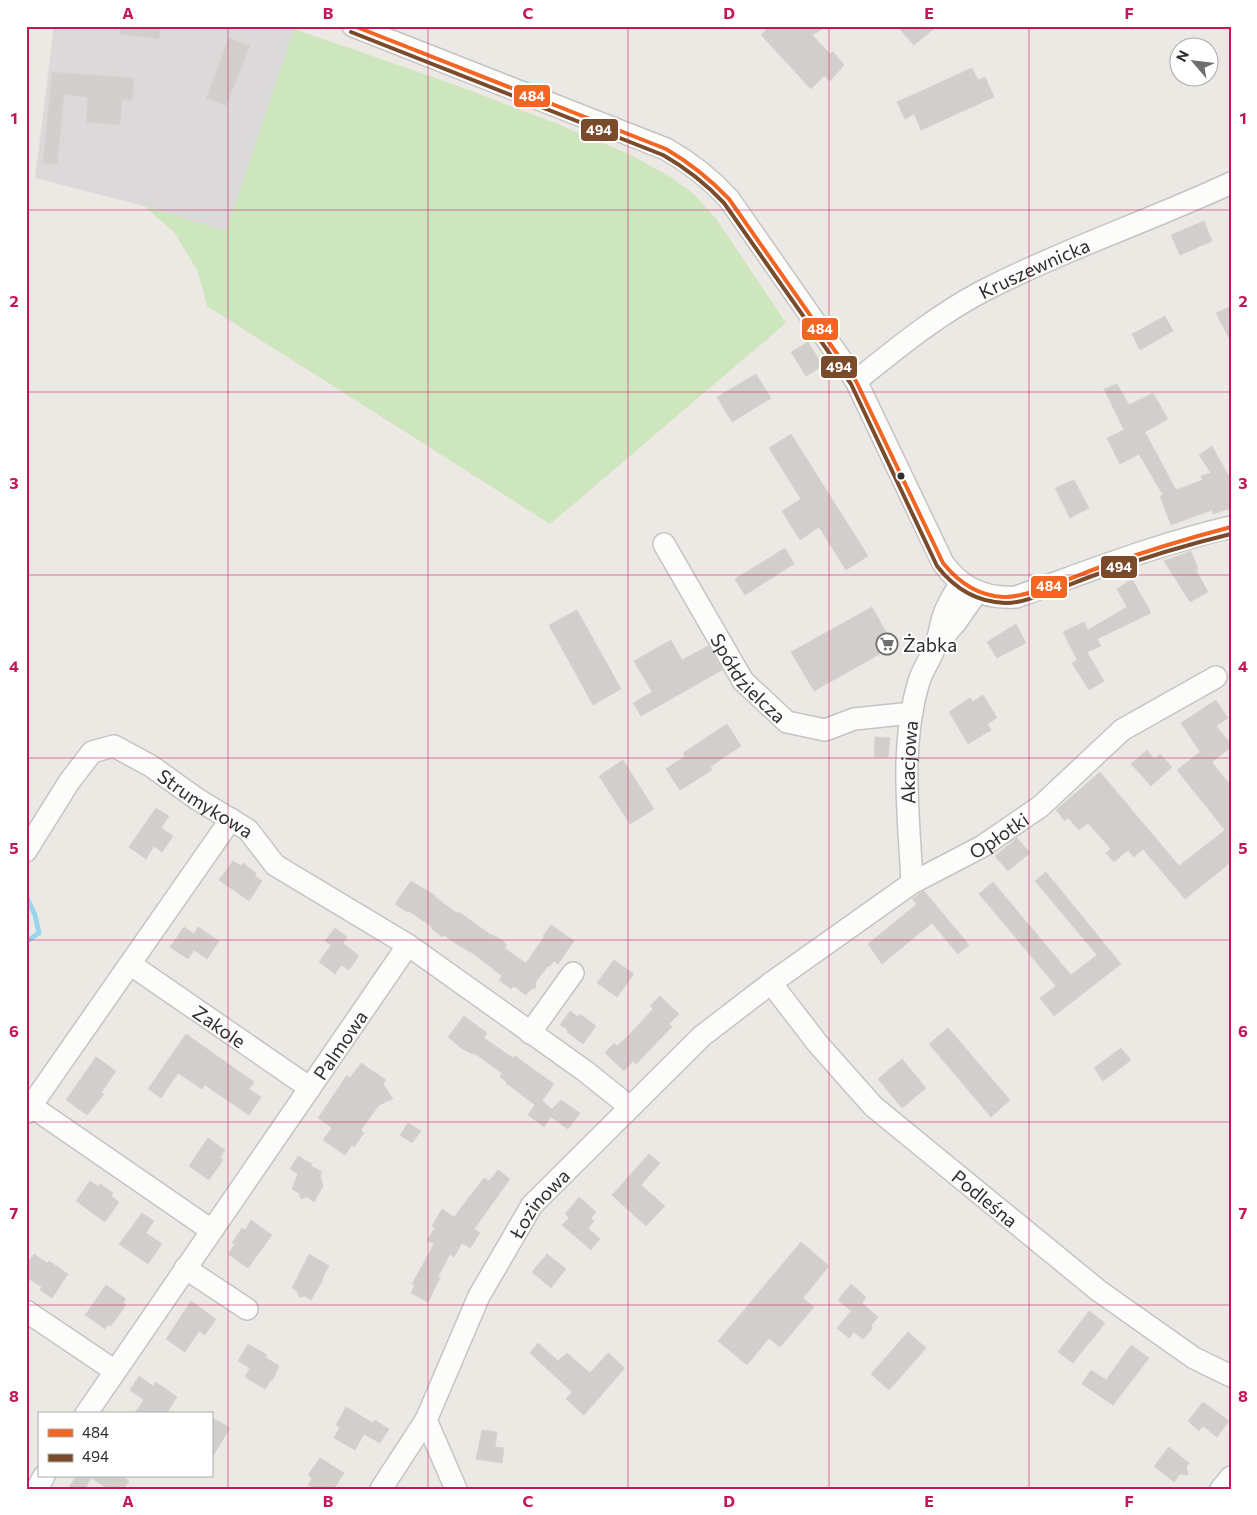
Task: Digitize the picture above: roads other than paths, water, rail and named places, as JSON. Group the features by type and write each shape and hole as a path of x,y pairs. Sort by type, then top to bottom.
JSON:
{"street":[{"path":"353,26 616,128 666,150 698,168 714,182 729,199 856,381 941,559 948,571 969,588 1002,598 1016,597 1188,537 1231,528"},
{"name":"Kruszewnicka","path":"856,381 920,330 982,292 1121,229 1231,184"},
{"name":"Spółdzielcza","path":"664,544 743,681 787,722 825,730 854,719 912,714"},
{"name":"Akacjowa","path":"912,883 907,770 912,714 920,681 936,646 943,615 951,597 969,588"},
{"name":"Opłotki","path":"771,983 912,883 983,846 1041,806 1122,730 1216,677"},
{"name":"Strumykowa","path":"26,851 69,782 92,752 114,746 152,766 197,799 248,830 275,865 408,945"},
{"path":"211,1230 29,1110 230,819"},
{"path":"408,945 584,1071 630,1107"},
{"name":"Palmowa","path":"87,1412 408,945"},
{"name":"Zakole","path":"130,964 310,1088"},
{"path":"530,1033 573,972"},
{"name":"Łozinowa","path":"381,1489 426,1420 479,1296 532,1205 702,1036 771,983"},
{"name":"Podleśna","path":"771,983 818,1044 874,1106 1099,1291 1194,1358 1231,1376"},
{"path":"185,1268 247,1308"},
{"path":"26,1311 114,1371"},
{"path":"426,1420 456,1489"},
{"path":"1221,1489 1231,1477"}],"waterway":[{"path":"26,896 35,915 39,933 26,942"}],"place":[{"name":"Żabka","path":"887,644"}]}
